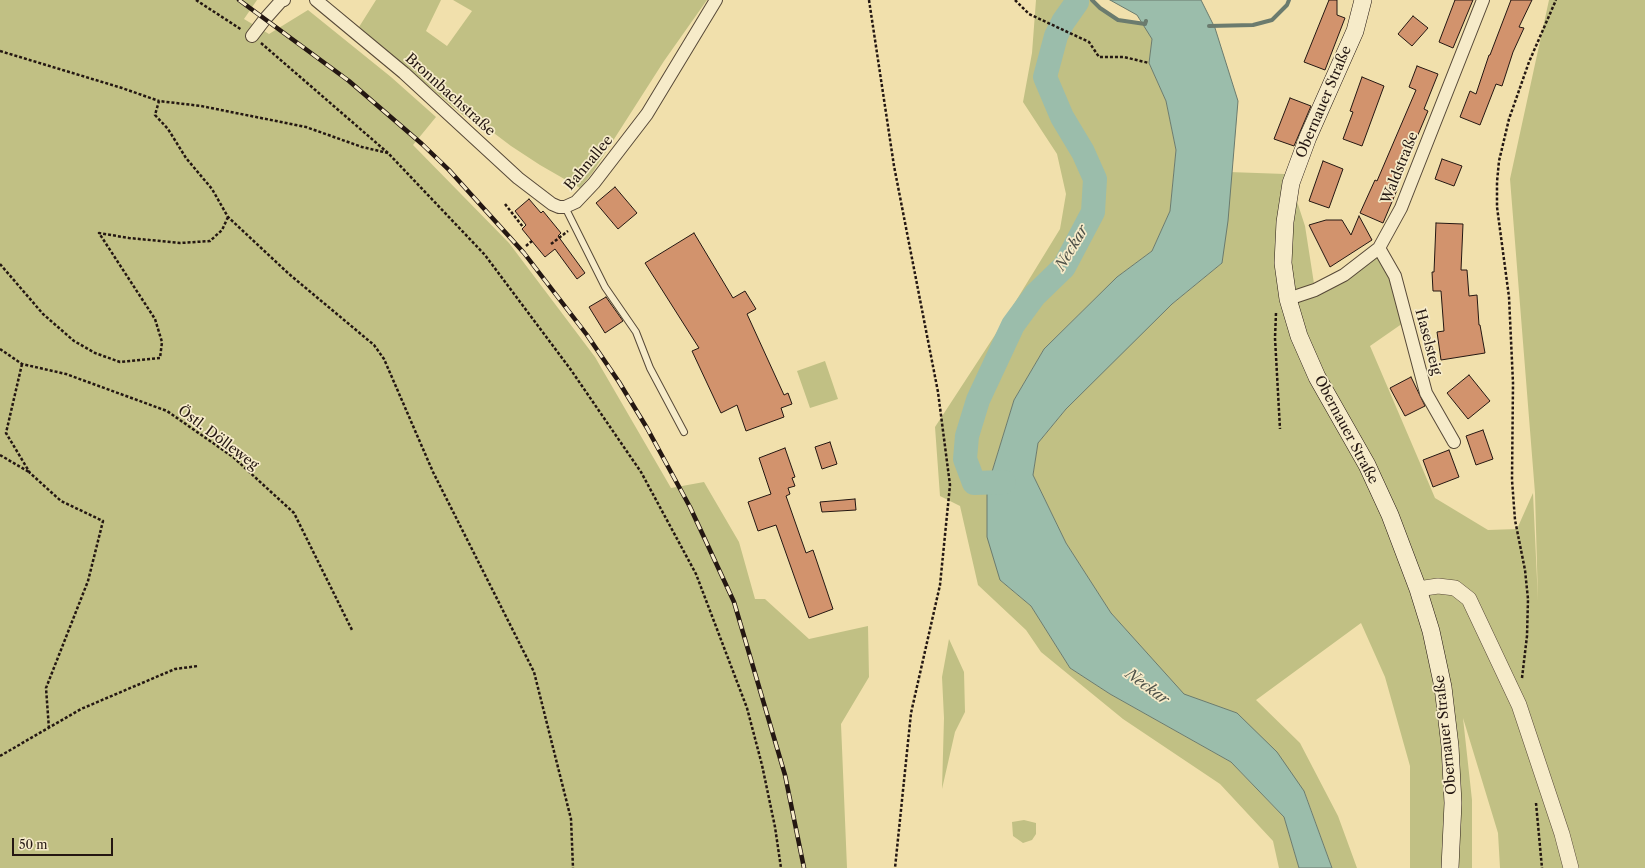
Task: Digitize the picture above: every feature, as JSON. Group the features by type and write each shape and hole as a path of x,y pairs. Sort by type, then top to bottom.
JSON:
{"main road":[{"name":"Obernauer Straße","path":"1363,0 1355,31 1308,136 1292,183 1284,228 1283,263 1288,299 1299,336 1318,377 1367,465 1390,515 1418,589 1431,630 1443,687 1450,746 1453,803 1450,868"}],"street":[{"path":"252,36 265,19 284,0"},
{"name":"Bronnbachstraße","path":"316,0 404,73 518,178 552,204 559,207 566,207"},
{"name":"Bahnallee","path":"566,207 576,202 594,183 647,114 716,0"},
{"name":"Waldstraße","path":"1288,299 1315,290 1344,275 1379,248 1401,208 1483,0"},
{"name":"Haselsteig","path":"1379,248 1395,276 1426,393 1454,442"},
{"path":"1418,589 1438,586 1455,588 1469,599 1519,705 1562,834 1571,868"}],"lane":[{"name":"Bahnallee","path":"566,207 605,287 636,332 653,374 684,432"}],"path":[{"path":"196,0 252,36 388,153 485,255 572,370 641,472 696,574 747,708 776,827 781,868"},
{"path":"869,0 894,166 938,392 950,485 940,585 911,713 895,868"},
{"path":"1015,0 1029,14 1068,31 1088,42 1099,57 1124,57 1149,63"},
{"path":"1521,682 1528,599 1525,570 1515,520 1512,480 1513,383 1509,297 1497,207 1497,182 1499,161 1509,119 1529,62 1556,0"},
{"path":"0,51 122,88 159,101 201,106 299,126 362,147 388,153"},
{"path":"159,101 155,115 168,129 186,158 212,189 228,217 289,274 374,346 384,359 433,472 534,672 571,819 574,868"},
{"path":"505,204 523,227"},
{"path":"0,264 43,314 74,341 95,353 120,362 160,358 162,342 155,319 99,233 129,238 180,243 210,241 222,230 228,217"},
{"path":"551,244 575,226"},
{"path":"526,246 532,241"},
{"path":"1280,429 1275,338 1276,312 1288,299"},
{"name":"Östl. Dölleweg","path":"0,348 22,364 66,374 167,411 233,457 294,513 352,630"},
{"path":"22,364 6,433 30,473"},
{"path":"0,455 30,473 61,501 104,521 88,581 46,688 49,729"},
{"path":"0,756 49,729 81,709 176,669 198,666"},
{"path":"1536,801 1542,868"}],"shaded area":[{"path":"0,0 257,0 244,19 269,34 308,10 391,77 436,117 413,145 509,243 595,357 671,488 704,482 739,542 755,599 765,599 809,639 868,626 869,677 841,724 847,868 0,868"},
{"path":"376,0 441,0 426,31 447,46 472,11 453,0 707,0 664,61 593,172 580,188 511,146 474,118 465,117 359,27"},
{"path":"1036,0 1075,0 1077,2 1079,0 1092,0 1100,8 1118,20 1145,24 1152,39 1149,63 1166,101 1176,150 1170,211 1152,251 1117,277 1044,349 1014,400 987,488 1000,580 1031,606 1070,668 1110,694 1231,762 1284,817 1299,868 1279,868 1273,841 1220,784 1123,719 1041,652 1026,630 978,585 960,506 940,496 935,427 995,335 1060,229 1066,194 1057,154 1023,102 1032,53"},
{"path":"1549,0 1645,0 1645,868 1500,868 1498,833 1463,718 1472,800 1472,868 1410,868 1410,766 1385,677 1361,623 1256,700 1300,743 1338,816 1357,868 1332,868 1305,793 1237,713 1184,695 1111,613 1066,543 1033,475 1038,443 1066,409 1100,373 1172,304 1222,263 1229,172 1285,174 1291,183 1305,226 1315,290 1379,248 1406,321 1370,346 1435,498 1488,530 1517,529 1533,493 1538,601 1535,493 1510,179"},
{"path":"825,361 838,399 810,408 797,371"},
{"path":"949,639 964,672 965,712 955,732 942,789 944,718 942,677"},
{"path":"1024,820 1036,823 1036,834 1032,840 1023,843 1013,836 1012,822"}],"water":[{"path":"1110,0 1201,0 1215,28 1238,101 1228,221 1222,263 1172,304 1066,409 1038,443 1033,475 1066,543 1111,613 1184,694 1237,713 1277,752 1304,791 1332,868 1299,868 1284,817 1231,762 1110,694 1070,668 1031,606 1000,580 987,537 987,488 1014,400 1044,349 1117,277 1152,251 1170,211 1176,150 1166,101 1149,63 1152,39 1137,15"}],"building":[{"path":"1329,0 1337,0 1337,15 1345,18 1325,70 1304,62"},
{"path":"1455,0 1473,0 1453,48 1439,42"},
{"path":"1511,0 1532,0 1519,27 1524,28 1513,52 1502,86 1496,84 1480,125 1460,117 1470,91 1476,94 1489,55"},
{"path":"1413,16 1428,28 1412,46 1398,34"},
{"path":"1417,66 1438,74 1424,109 1428,111 1395,189 1397,190 1383,223 1360,213 1375,180 1377,181 1416,90 1409,87"},
{"path":"1362,77 1384,86 1362,146 1343,139 1353,112 1350,111"},
{"path":"1290,98 1311,106 1294,146 1274,139"},
{"path":"1442,159 1462,166 1454,186 1435,179"},
{"path":"1323,161 1343,169 1329,208 1309,201"},
{"path":"615,187 637,213 618,229 596,203"},
{"path":"529,199 541,213 543,211 561,233 558,236 585,273 577,279 555,249 545,257 522,229 526,225 515,211"},
{"path":"1359,216 1372,240 1330,267 1309,225 1326,220 1342,220 1351,235"},
{"path":"1436,223 1463,224 1461,270 1467,270 1469,296 1477,295 1479,325 1485,353 1441,360 1437,332 1444,331 1441,291 1433,291 1432,272 1434,272"},
{"path":"694,233 733,298 745,291 756,309 747,314 784,395 788,393 792,404 781,408 784,417 746,431 737,405 721,413 692,351 699,348 645,263"},
{"path":"606,297 623,321 605,333 589,307"},
{"path":"1469,375 1490,401 1468,419 1447,393"},
{"path":"1411,377 1425,406 1405,416 1390,388"},
{"path":"1483,430 1493,459 1476,465 1466,436"},
{"path":"830,442 837,464 822,469 815,447"},
{"path":"785,448 795,477 792,478 795,486 788,488 790,494 786,496 806,553 813,550 833,609 809,618 776,525 758,531 748,502 771,494 759,458"},
{"path":"1449,450 1459,477 1433,487 1423,460"},
{"path":"855,499 856,510 822,512 820,502"}],"waterway":[{"name":"Neckar","path":"1004,482 974,483 965,459 967,436 978,400 1013,325 1035,295 1064,267 1093,212 1095,179 1083,152 1062,117 1045,77 1056,36 1063,22 1077,2 1076,0"},
{"path":"1092,0 1100,8 1118,20 1145,24 1146,21"},
{"path":"1209,26 1253,25 1272,20 1287,5 1289,0"}],"railway":[{"path":"239,0 349,81 422,144 449,170 524,253 587,335 619,382 647,428 690,507 734,602 785,775 804,868"}]}
